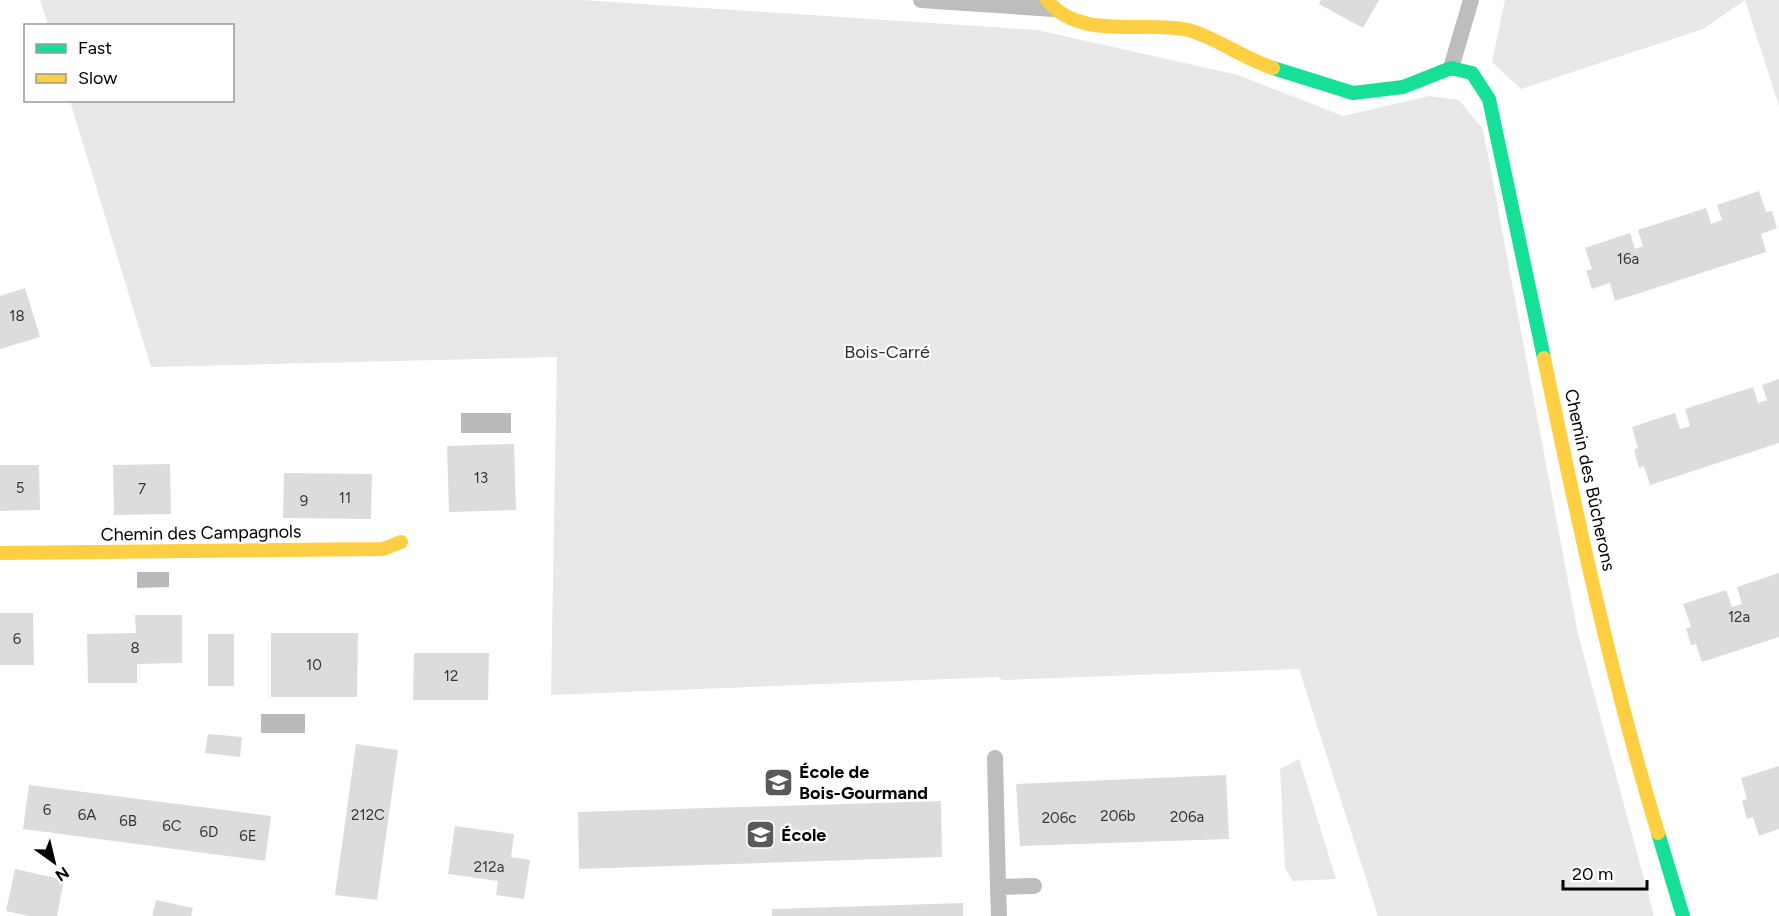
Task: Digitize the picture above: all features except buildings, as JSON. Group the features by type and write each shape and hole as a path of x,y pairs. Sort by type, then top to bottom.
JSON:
{"street":[{"path":"1051,5 1081,23 1189,30 1257,63 1353,93 1403,87 1451,68"},
{"name":"Chemin des Bûcherons","path":"1451,68 1472,73 1489,99 1581,536 1629,737 1683,916"},
{"name":"Chemin des Campagnols","path":"0,553 383,549 401,542"}],"lane":[{"path":"921,0 1051,5"},
{"path":"1451,68 1471,0"},
{"path":"995,758 999,916"},
{"path":"998,887 1034,886"}],"green space":[{"name":"Bois-Carré","path":"40,0 582,0 1037,30 1238,75 1343,116 1429,96 1459,100 1483,129 1578,634 1654,916 1378,916 1299,669 1003,680 997,677 551,695 557,357 151,367 70,102 234,102 234,24 48,24"},
{"path":"1505,0 1745,0 1703,29 1521,89 1492,62"},
{"path":"1745,0 1779,0 1779,106"},
{"path":"1299,759 1336,879 1293,881 1285,868 1280,769"}],"shaded area":[{"path":"461,413 511,413 511,433 461,433"},
{"path":"137,572 169,572 169,587 137,588"},
{"path":"261,714 305,714 305,733 261,733"}],"traffic: fast":[{"path":"1273,68 1353,93 1403,87 1451,68 1472,73 1489,99 1544,358"},
{"path":"1658,833 1683,916"}],"traffic: slow":[{"path":"1047,0 1060,13 1076,21 1094,25 1171,28 1198,33 1273,68"},
{"path":"1544,358 1610,656 1658,833"},
{"path":"0,553 383,549 401,542"}],"place":[{"name":"École de Bois-Gourmand","path":"778,782"},
{"name":"École","path":"760,835"}]}
